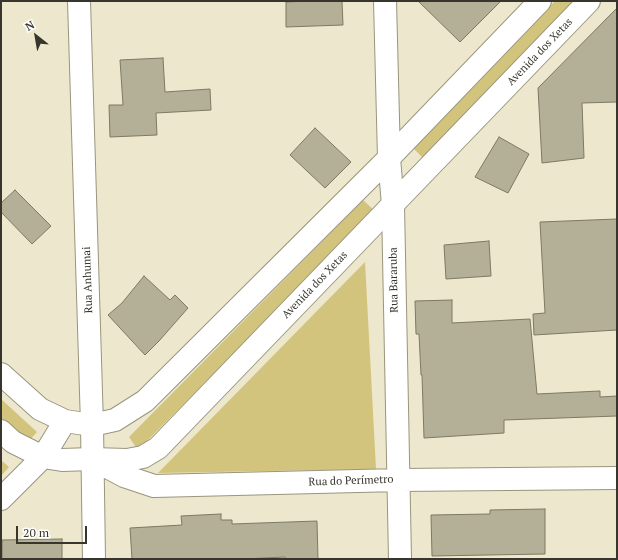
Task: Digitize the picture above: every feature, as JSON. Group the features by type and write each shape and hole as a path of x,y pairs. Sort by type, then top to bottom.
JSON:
{"street":[{"name":"Rua Anhumai","path":"79,1 92,425 94,559"},
{"name":"Rua Bararuba","path":"385,1 389,158 393,205 400,559"},
{"path":"1,374 40,410 65,421 92,425 115,420 145,401 389,158 540,1"},
{"name":"Avenida dos Xetas","path":"1,431 13,442 42,457 62,460 127,460 144,457 158,448 589,1"},
{"path":"1,499 42,457 65,421"},
{"name":"Rua do Perímetro","path":"92,459 124,476 154,486 399,480 617,478"}],"shaded area":[{"path":"555,1 576,1 424,159 413,148"},
{"path":"363,200 375,211 138,450 129,437"},
{"path":"365,262 376,469 158,473"},
{"path":"1,399 37,432 25,445 1,423"},
{"path":"1,460 9,467 1,476"}],"building":[{"path":"342,1 343,25 286,27 286,2"},
{"path":"418,1 501,1 460,42"},
{"path":"617,8 617,102 582,103 584,158 542,163 538,88"},
{"path":"163,58 165,92 210,89 211,110 156,113 157,135 110,137 109,105 123,105 120,60"},
{"path":"315,128 351,162 325,188 290,155"},
{"path":"499,137 529,154 508,193 475,177"},
{"path":"15,190 51,226 32,244 1,212 1,203"},
{"path":"617,219 617,330 534,335 533,314 545,313 540,222"},
{"path":"489,241 491,276 446,279 444,245"},
{"path":"144,276 170,300 175,295 188,308 145,355 108,315 122,303"},
{"path":"452,300 452,323 530,319 537,394 600,391 600,397 617,396 617,416 504,420 504,433 424,438 422,375 419,334 416,334 415,301"},
{"path":"545,509 545,554 432,556 431,515 490,514 490,510"},
{"path":"221,514 221,520 232,520 232,524 317,521 318,559 285,559 285,557 243,559 132,559 130,528 182,525 181,516"},
{"path":"62,539 62,559 2,559 2,540"}]}
